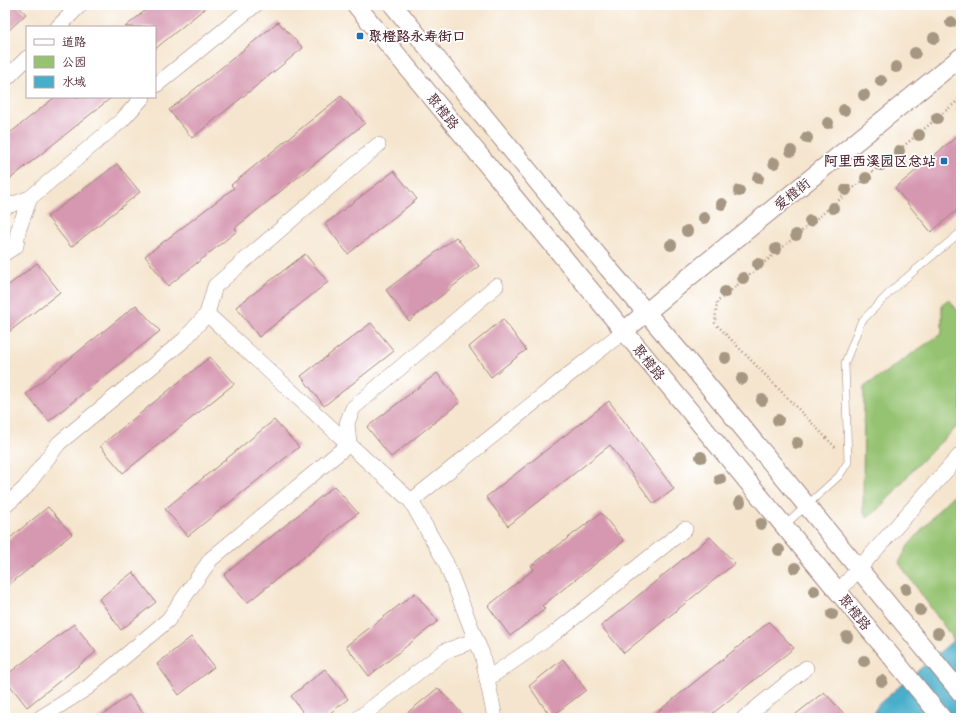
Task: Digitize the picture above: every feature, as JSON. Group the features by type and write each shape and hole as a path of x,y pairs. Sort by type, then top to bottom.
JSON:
{"street":[{"path":"59,26 80,5"},
{"path":"156,85 254,5"},
{"name":"聚橙路","path":"356,5 942,718"},
{"name":"聚橙路","path":"393,5 608,268 961,693"},
{"name":"爱橙街","path":"624,331 961,57"},
{"path":"5,80 26,59"},
{"path":"5,208 30,198 122,120 142,98"},
{"path":"5,506 25,488 59,443 184,340 207,314 215,286 378,145"},
{"path":"5,253 16,246 18,231 30,198"},
{"path":"348,444 347,423 353,408 496,286"},
{"path":"207,314 411,501 446,563 482,654 495,718"},
{"path":"411,501 624,331"},
{"path":"40,718 87,688 168,620 210,559 348,444"},
{"path":"838,592 961,454"},
{"path":"487,679 556,632 685,529"},
{"path":"359,718 445,650 476,640"},
{"path":"744,718 806,668"}],"lane":[{"path":"784,526 839,476 848,462 845,363 861,322 894,288 961,232"}],"path":[{"path":"848,462 715,323 717,302 961,98"}],"green space":[{"path":"949,299 961,316 961,423 919,463 879,509 867,518 863,510 864,387 942,333 942,304"},
{"path":"961,488 961,633 954,640 899,563 908,546 945,503"}],"water":[{"path":"961,633 961,718 870,718 879,704"}],"building":[{"path":"5,5 17,5 26,14 5,34"},
{"path":"152,5 209,5 156,48 156,26 126,26"},
{"path":"278,22 303,48 192,138 169,110"},
{"path":"341,96 365,123 235,228 237,231 168,286 145,256 234,188 231,185"},
{"path":"54,98 111,98 5,183 5,137"},
{"name":"阿里西溪园区总站","path":"961,133 961,207 931,232 895,188"},
{"path":"117,164 140,192 71,247 47,217"},
{"path":"394,171 417,199 348,254 325,224"},
{"path":"456,237 479,266 409,321 386,290"},
{"path":"305,254 328,282 259,337 236,307"},
{"path":"37,263 60,292 5,335 5,288"},
{"path":"136,305 160,331 49,421 26,394"},
{"path":"503,319 526,350 491,377 469,347"},
{"path":"371,323 394,351 324,406 301,376"},
{"path":"210,357 234,384 123,473 100,446"},
{"path":"437,373 460,402 391,457 367,427"},
{"path":"609,401 674,489 654,504 610,445 508,526 486,497"},
{"path":"274,420 299,447 188,536 165,509"},
{"path":"334,486 358,513 247,603 224,575"},
{"path":"48,507 72,534 5,588 5,542"},
{"path":"601,513 624,541 542,606 545,609 510,636 488,606 534,569 531,566"},
{"path":"710,537 735,563 624,653 601,626"},
{"path":"133,572 156,602 121,630 99,599"},
{"path":"415,593 438,621 369,676 346,646"},
{"path":"769,622 794,648 707,718 650,718"},
{"path":"74,624 96,652 27,707 5,679 5,676"},
{"path":"191,637 214,667 179,695 157,664"},
{"path":"563,659 586,690 551,717 529,686"},
{"path":"325,669 348,699 324,718 307,718 291,696"},
{"path":"438,688 466,718 401,718"},
{"path":"824,692 848,718 791,718"},
{"path":"129,695 147,718 99,718"}],"place":[{"name":"聚橙路永寿街口","path":"360,36"},
{"name":"阿里西溪园区总站","path":"944,161"}]}
